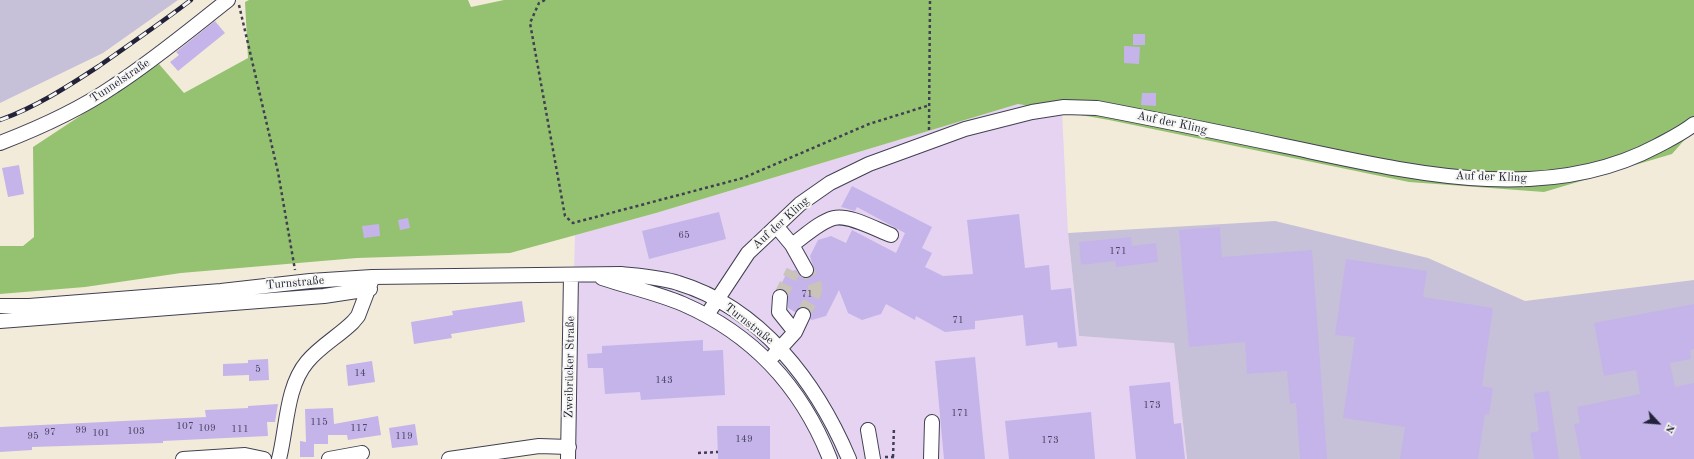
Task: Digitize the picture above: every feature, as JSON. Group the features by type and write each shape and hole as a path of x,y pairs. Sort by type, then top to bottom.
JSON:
{"street":[{"name":"Tunnelstraße","path":"0,143 30,131 82,106 114,87 228,0"},
{"name":"Auf der Kling","path":"707,315 716,299 748,253 800,204 830,183 869,164 928,142 965,129 1032,112 1064,107 1097,108 1322,154 1471,179 1522,180 1581,173 1636,158 1685,131 1694,124"},
{"path":"792,245 823,223 835,218 853,220 891,235"},
{"path":"777,226 792,245 799,267"},
{"name":"Turnstraße","path":"0,306 37,305 221,291 310,281 371,283 470,275 592,276 621,274 657,278 678,283 716,299 758,328 781,349 824,406 849,459"},
{"name":"Zweibrücker Straße","path":"568,453 571,275"},
{"name":"Turnstraße","path":"592,276 652,293 682,304 707,315 748,343 769,361 803,404 814,422 830,459"},
{"path":"0,321 316,297 371,283"},
{"path":"279,459 294,389 301,370 313,355 354,322 371,283"},
{"path":"780,297 779,312 795,332"},
{"path":"769,361 795,332 803,316"},
{"path":"931,459 932,422"},
{"path":"868,430 873,459"},
{"path":"449,459 539,446 568,453"},
{"path":"329,459 362,453"},
{"path":"183,459 246,456 264,459"}],"path":[{"path":"238,0 276,165 294,267"},
{"path":"545,0 539,3 530,24 565,216 572,223 743,178 868,124 930,105"},
{"path":"928,142 930,105 930,0"},
{"path":"893,457 894,426"},
{"path":"698,453 718,452"}],"shaded area":[{"path":"0,0 178,0 103,53 0,103"},
{"path":"1018,104 1062,112 1068,233 1079,336 1174,342 1187,459 569,459 575,235 656,213"},
{"path":"1275,221 1428,258 1525,301 1694,280 1694,459 1187,459 1174,343 1079,336 1068,233"}],"green space":[{"path":"249,0 468,0 471,7 504,0 1694,0 1694,129 1672,154 1544,192 1409,182 1109,120 1018,104 656,213 510,253 357,258 181,273 85,287 0,294 0,246 23,246 34,237 33,147 159,64 184,93 248,58 245,2"}],"building":[{"path":"215,21 225,33 178,71 170,62 179,55 176,52"},
{"path":"1133,34 1145,34 1145,45 1133,45"},
{"path":"1124,46 1140,47 1139,64 1124,63"},
{"path":"1142,93 1156,93 1156,106 1141,105"},
{"path":"19,165 24,194 8,197 2,168"},
{"path":"852,186 932,227 922,248 932,253 925,267 943,276 973,274 967,220 1019,214 1025,268 1049,265 1051,290 1071,288 1077,346 1058,348 1057,342 1026,346 1023,315 975,321 975,329 945,332 916,316 915,320 886,304 881,314 862,320 848,313 839,290 826,316 812,320 810,319 810,310 807,308 802,307 795,312 788,308 788,294 784,290 779,289 787,272 796,270 801,277 806,278 813,275 814,270 810,256 818,240 831,236 846,243 852,230 896,253 905,233 857,207 855,211 841,207"},
{"path":"719,212 726,239 649,259 642,231"},
{"path":"408,218 410,228 400,230 398,220"},
{"path":"379,224 380,236 364,238 362,226"},
{"path":"1220,227 1222,257 1312,250 1327,459 1300,459 1296,403 1290,404 1287,371 1247,374 1245,342 1189,347 1179,230"},
{"path":"1131,237 1132,246 1156,243 1158,262 1116,267 1115,261 1081,265 1079,242"},
{"path":"1346,259 1427,271 1423,297 1493,308 1482,386 1493,388 1489,415 1485,414 1478,459 1400,459 1405,427 1343,418 1355,337 1335,335"},
{"path":"522,301 525,322 451,334 452,338 414,344 411,322 453,315 452,311"},
{"path":"1694,304 1694,349 1690,350 1691,359 1670,363 1675,387 1694,383 1694,459 1581,459 1574,424 1580,423 1577,407 1640,394 1636,370 1604,376 1594,323"},
{"path":"703,340 703,351 723,350 725,395 641,400 640,392 605,394 603,368 588,368 587,354 602,353 602,346"},
{"path":"975,357 985,459 944,459 935,361"},
{"path":"268,359 269,380 249,381 249,375 223,376 223,364 248,363 248,360"},
{"path":"372,361 375,382 348,386 346,365"},
{"path":"1170,382 1174,424 1181,423 1185,459 1136,459 1129,386"},
{"path":"1549,391 1559,459 1534,459 1530,433 1539,431 1534,393"},
{"path":"278,404 275,422 267,422 268,436 163,441 163,443 32,447 32,450 0,452 0,427 206,417 205,410 248,408 248,406"},
{"path":"333,408 334,424 378,416 381,435 348,440 347,435 328,435 328,444 314,444 314,457 300,457 300,441 306,442 305,409"},
{"path":"1091,412 1095,459 1009,459 1005,421"},
{"path":"415,424 418,445 392,448 389,428"},
{"path":"717,426 770,426 770,459 718,459"}],"tunnel":[{"path":"803,315 815,292 814,283 806,270"},
{"path":"780,297 793,271"}],"railway":[{"path":"0,120 39,103 99,66 191,0"}]}
